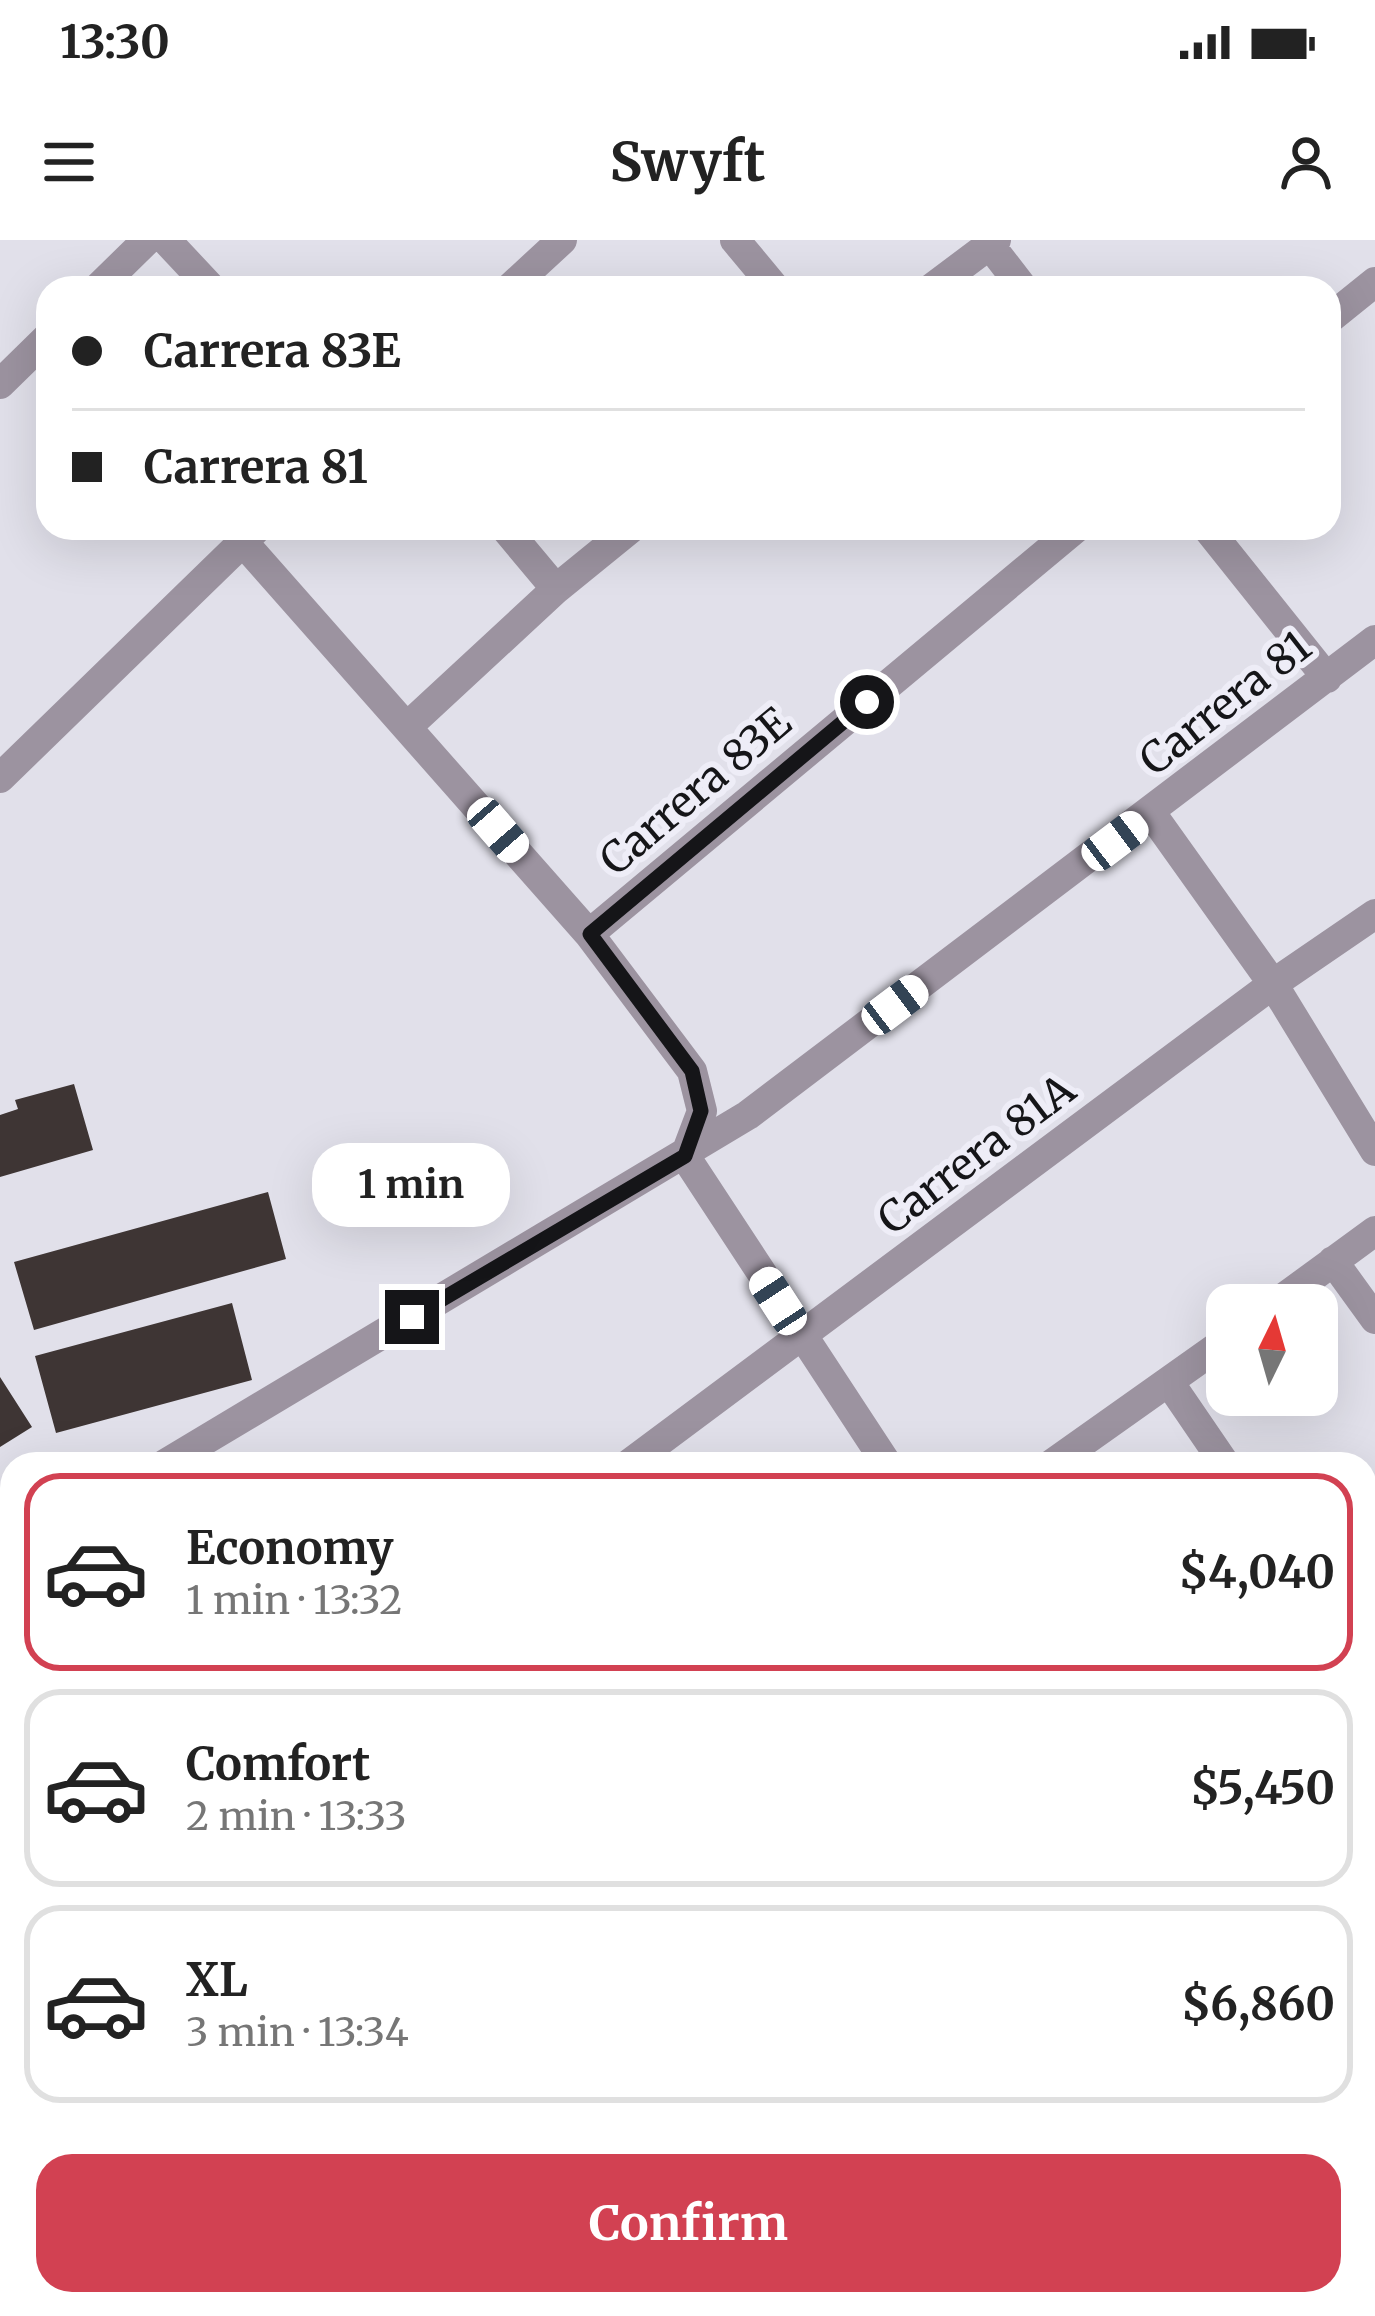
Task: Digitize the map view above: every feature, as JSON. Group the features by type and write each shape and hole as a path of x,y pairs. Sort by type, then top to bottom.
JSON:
{"street":[{"path":"110,276 147,240"},
{"path":"166,240 200,276"},
{"path":"525,276 562,240"},
{"path":"735,240 765,276"},
{"path":"947,276 991,242 1015,276"},
{"path":"1341,309 1375,281"},
{"path":"0,384 36,349"},
{"path":"0,778 245,540"},
{"path":"254,540 407,727 590,934 692,1071 701,1111 685,1156 879,1452"},
{"path":"515,540 556,590"},
{"path":"407,727 616,540"},
{"name":"Carrera 83E","path":"590,934 1062,540"},
{"path":"1217,540 1327,678"},
{"name":"Carrera 81","path":"190,1452 748,1115 1375,640"},
{"path":"1151,813 1273,984 1375,1151"},
{"name":"Carrera 81A","path":"645,1452 1273,984 1375,914"},
{"path":"1303,1284 1375,1231"},
{"path":"1334,1262 1375,1318"},
{"path":"1069,1452 1206,1355"},
{"path":"1169,1382 1217,1452"}],"building":[{"path":"74,1084 93,1150 0,1177 0,1115 18,1109 15,1100"},
{"path":"268,1192 286,1259 34,1330 14,1262"},
{"path":"232,1303 252,1380 56,1433 35,1356"},
{"path":"0,1377 32,1427 0,1447"}],"route":[{"path":"412,1317 685,1156 701,1111 692,1071 590,934 867,702"}]}
